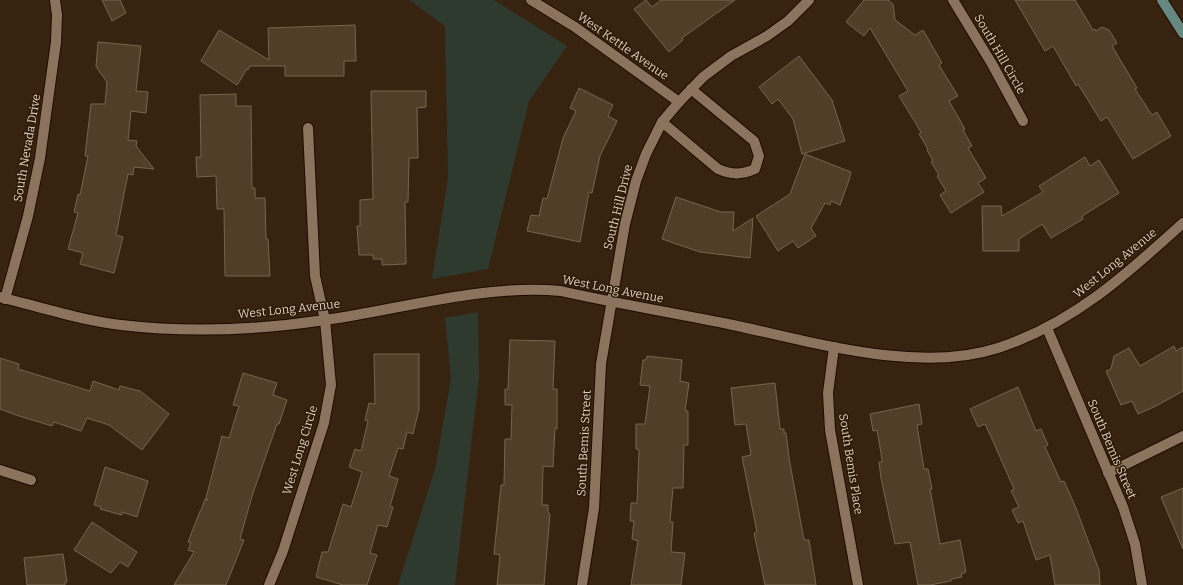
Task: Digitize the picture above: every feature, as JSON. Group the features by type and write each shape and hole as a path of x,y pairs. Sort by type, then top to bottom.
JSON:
{"main road":[{"path":"1162,0 1183,33"}],"street":[{"name":"South Nevada Drive","path":"2,298 28,216 40,158 56,42 58,15 55,0"},
{"name":"West Kettle Avenue","path":"531,0 575,27 679,102"},
{"name":"South Hill Drive","path":"610,302 625,224 636,181 646,154 662,122 703,77 731,56 768,36 788,21 808,0"},
{"name":"South Hill Circle","path":"953,0 992,64 1024,121"},
{"path":"662,122 718,169 729,174 744,174 754,169 759,156 754,141 691,89"},
{"name":"West Long Circle","path":"269,585 283,551 324,423 331,385 325,320 315,276 308,128"},
{"name":"West Long Avenue","path":"2,298 120,325 181,330 277,326 325,320 503,290 533,288 561,291 731,325 834,348 911,358 958,357 997,348 1048,328 1093,301 1145,258 1183,223"},
{"name":"South Bemis Street","path":"582,585 594,508 601,364 610,302"},
{"name":"South Bemis Street","path":"1048,328 1123,507 1135,544 1142,585"},
{"name":"South Bemis Place","path":"834,348 828,393 830,430 858,585"},
{"path":"1108,473 1183,436"},
{"path":"0,470 31,480"}],"green space":[{"path":"409,0 494,0 567,46 529,101 488,269 432,279 448,178 445,26"},
{"path":"478,312 479,377 455,585 398,585 435,469 451,379 445,318"}],"building":[{"path":"102,0 120,0 126,13 112,21"},
{"path":"646,0 652,7 661,0 735,0 682,38 683,40 669,52 634,9"},
{"path":"864,0 888,0 893,4 895,20 915,35 923,30 942,63 939,65 958,96 949,101 965,129 963,130 972,146 968,148 986,178 978,183 984,192 951,213 940,195 946,191 931,162 933,161 927,150 928,149 919,134 921,132 899,96 908,91 870,28 864,36 846,22"},
{"path":"1015,0 1075,0 1093,30 1095,29 1096,31 1102,27 1109,30 1117,43 1112,46 1137,88 1135,89 1152,115 1157,112 1171,136 1133,159 1107,117 1101,121 1078,84 1076,86 1053,46 1045,51"},
{"path":"355,25 356,61 344,61 344,76 285,76 285,66 250,66 237,85 201,61 219,30 269,60 268,28"},
{"path":"98,42 141,46 136,91 148,92 146,113 131,111 128,140 137,141 136,146 154,169 134,167 133,175 128,174 116,235 123,237 114,273 80,264 83,253 68,249 78,213 74,212 78,194 80,195 88,156 85,156 91,104 105,104 107,82 96,67"},
{"path":"799,56 832,100 845,141 802,154 793,119 778,99 772,104 759,87"},
{"path":"579,88 613,105 608,116 617,121 600,156 592,193 589,192 580,242 527,231 531,215 539,216 543,198 547,199 563,138 576,111 570,108"},
{"path":"371,91 426,91 426,107 417,108 418,158 409,158 408,202 405,202 406,264 382,265 382,259 373,259 373,255 359,255 357,226 360,226 360,200 373,199"},
{"path":"236,94 236,106 251,106 252,188 255,188 255,198 265,198 266,239 268,239 270,276 225,276 224,209 217,209 216,176 197,177 196,157 201,157 200,95"},
{"path":"805,154 851,172 849,180 840,205 831,201 830,205 825,203 811,228 816,236 798,248 793,241 778,251 756,216 790,194"},
{"path":"1085,157 1090,166 1099,160 1119,193 1082,216 1083,219 1051,238 1042,224 1019,239 1019,251 983,251 982,206 1001,206 1002,216 1043,192 1039,186"},
{"path":"676,197 721,212 734,212 733,231 753,218 750,258 700,252 662,239"},
{"path":"510,340 555,341 553,389 557,389 557,429 555,428 553,467 543,466 542,505 548,505 548,512 550,514 544,585 497,585 500,555 494,554 501,485 504,485 505,439 511,439 512,405 505,405 505,389 508,389"},
{"path":"1174,346 1176,351 1183,347 1183,391 1138,414 1132,401 1121,405 1106,371 1111,369 1114,356 1129,348 1140,366"},
{"path":"374,354 419,354 419,409 413,434 407,432 403,449 398,448 389,476 398,479 390,506 393,507 387,527 378,525 370,553 377,555 367,585 343,585 316,577 322,552 328,552 343,504 351,507 362,472 349,467 355,449 361,451 368,421 365,420 369,403 375,404"},
{"path":"647,356 682,360 680,381 689,383 685,411 688,411 688,445 684,445 683,488 673,488 670,522 673,522 671,552 685,553 681,585 631,585 638,541 632,539 634,521 630,521 631,503 637,503 639,450 636,449 636,424 645,424 650,386 640,385 643,360 646,360"},
{"path":"0,358 19,364 18,369 90,391 93,381 119,390 120,386 140,391 169,414 142,450 109,425 87,418 81,431 54,422 52,426 16,415 0,409"},
{"path":"243,373 277,383 273,395 287,400 252,496 240,539 244,540 226,585 174,585 194,552 188,550 191,543 188,542 205,499 208,500 206,498 222,436 229,438 239,406 233,405"},
{"path":"775,383 780,429 784,429 784,433 786,433 804,540 809,540 816,585 765,585 754,533 757,532 742,457 751,455 746,424 735,425 731,388"},
{"path":"1018,387 1036,431 1041,429 1048,445 1045,447 1061,482 1064,481 1076,508 1099,570 1100,585 1055,585 1050,555 1036,560 1023,521 1018,523 1012,510 1019,507 1011,491 1014,489 985,424 978,427 970,409"},
{"path":"919,404 922,424 917,425 924,469 928,469 932,489 930,489 940,544 960,540 966,572 961,574 962,577 951,579 951,581 930,585 918,585 910,542 895,544 881,478 879,462 882,462 882,459 877,430 873,431 870,414"},
{"path":"105,467 148,481 137,517 122,512 122,515 100,509 101,507 94,505"},
{"path":"1183,488 1183,549 1161,497"},
{"path":"92,522 137,552 128,567 120,562 111,573 74,550"},
{"path":"63,554 67,582 65,582 65,585 27,585 24,558"}]}
